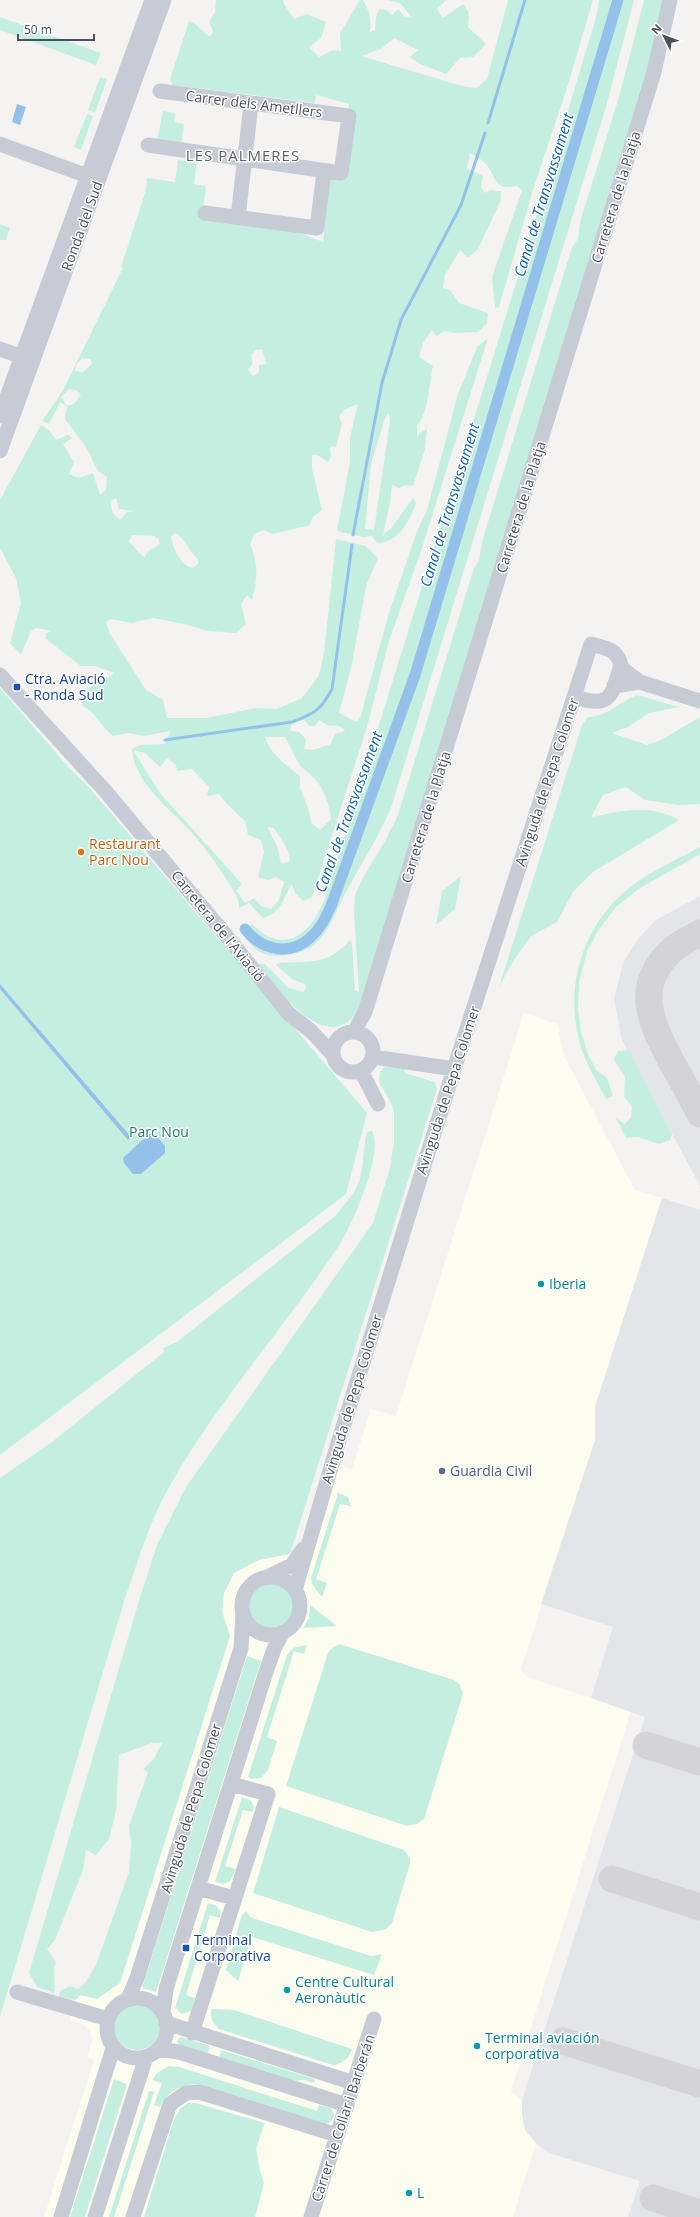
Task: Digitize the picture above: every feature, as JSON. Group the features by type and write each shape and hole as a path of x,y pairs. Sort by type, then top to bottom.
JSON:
{"street":[{"name":"Carretera de la Platja","path":"356,1034 654,72 670,0"},
{"name":"Ronda del Sud","path":"0,416 26,358 94,178 154,2"},
{"name":"Carrer dels Ametllers","path":"160,91 349,116 341,173 324,171"},
{"path":"238,217 251,104"},
{"path":"0,144 94,178"},
{"path":"148,145 324,171 317,228 205,213"},
{"path":"0,349 26,358"},
{"name":"Ronda del Sud","path":"0,452 26,358"},
{"name":"Avinguda de Pepa Colomer","path":"295,1590 300,1579 310,1538 454,1069 592,644 606,648 615,653 618,656 620,667"},
{"path":"574,697 594,703 601,702 610,695 620,667 640,682 700,701"},
{"name":"Carretera de l'Aviació","path":"0,675 112,799 224,933 289,1014 311,1031 333,1055"},
{"path":"614,686 640,682"},
{"path":"311,1031 356,1034 374,1049 374,1057 370,1064 361,1071 350,1073 342,1069 335,1062 333,1055 336,1041 356,1034"},
{"path":"374,1057 454,1069"},
{"path":"361,1071 378,1104"},
{"name":"Avinguda de Pepa Colomer","path":"258,1580 292,1565 310,1538"},
{"path":"95,2217 152,2053 165,2038 166,1989 274,1648 283,1632 295,1622 300,1610 299,1599 295,1590 284,1580 276,1578 258,1580 245,1595 243,1602 243,1614 249,1626 263,1634 273,1635 283,1632"},
{"name":"Avinguda de Pepa Colomer","path":"128,1999 137,1978 241,1648 243,1614"},
{"path":"192,2033 268,1794 231,1784"},
{"path":"198,1888 234,1898"},
{"path":"17,1992 108,2019"},
{"path":"347,2105 179,2052 152,2053 131,2058 114,2048 106,2030 108,2019 115,2007 128,1999 138,1998 147,2000 158,2006 165,2018 192,2033 354,2083"},
{"name":"Carrer de Collar i Barberán","path":"311,2217 374,2019"},
{"path":"61,2217 114,2048"},
{"path":"133,2217 170,2104 176,2098 193,2091 337,2135"}],"shaded area":[{"path":"700,896 700,1186 622,1040 614,999 623,963 638,939 656,920"},
{"path":"524,1013 557,1024 564,1056 635,1190 662,1198 595,1407 595,1440 521,1668 525,1676 631,1711 511,2091 522,2100 522,2114 525,2130 536,2143 513,2217 44,2217 94,2060 87,2057 92,2041 90,2031 84,2025 70,2020 76,2000 80,1995 97,1999 120,1983 230,1636 222,1612 224,1593 234,1573 259,1560 290,1554 310,1538 332,1463 352,1469 371,1409 396,1416"},
{"path":"662,1198 700,1210 700,2217 628,2217 640,2181 549,2153 536,2143 525,2130 522,2114 522,2100 645,1717 591,1698 613,1627 541,1604 595,1440 595,1407"}],"green space":[{"path":"216,0 283,0 294,19 307,14 326,22 321,38 309,47 319,57 333,50 341,51 340,33 360,0 363,0 369,12 370,32 375,30 376,17 379,9 386,10 392,15 398,9 404,16 412,18 400,3 388,0 446,0 437,9 443,18 463,4 469,13 468,27 486,44 473,57 460,58 446,74 420,64 410,57 418,50 394,38 381,49 361,56 466,87 477,88 487,79 508,0 593,0 567,88 533,190 499,307 495,308 492,277 522,190 517,186 509,187 500,185 485,163 470,153 467,169 483,176 481,187 485,193 490,190 501,191 501,200 478,249 468,258 460,250 445,275 443,288 450,290 459,303 488,313 487,323 478,332 455,333 445,331 436,336 432,330 423,343 419,357 433,366 426,406 421,420 417,425 417,438 420,433 427,429 425,449 413,486 406,485 399,488 392,485 390,503 383,535 392,527 413,498 416,503 407,523 392,539 377,543 372,536 363,537 337,531 350,461 350,437 358,404 344,410 339,416 342,424 336,446 330,447 331,457 328,462 318,455 312,455 312,469 322,510 313,517 310,525 273,534 263,530 254,534 250,545 256,565 255,586 252,600 247,595 241,604 246,624 236,633 208,631 184,624 153,618 132,623 111,619 106,622 110,634 146,690 163,700 167,718 206,718 256,708 277,709 302,698 319,675 324,653 336,539 366,546 378,558 366,586 352,664 339,713 357,722 361,715 388,616 417,531 427,510 458,394 477,347 488,338 420,554 389,641 367,727 312,897 303,901 295,893 292,884 278,909 263,918 249,903 239,908 238,900 234,892 201,843 155,795 139,773 134,761 132,749 140,745 165,744 170,731 144,736 128,733 113,736 88,709 83,706 80,696 93,685 115,673 95,666 81,666 46,639 46,633 52,631 37,628 31,631 21,655 10,643 21,603 16,578 0,548 0,500 41,425 49,430 56,440 68,435 72,438 63,444 74,462 69,474 79,478 93,473 100,495 106,490 107,477 98,471 86,447 65,419 67,407 60,402 49,424 42,421 62,392 123,268 121,267 146,190 147,178 175,182 178,160 197,162 194,184 206,186 202,218 292,230 323,242 330,177 340,178 349,104 316,95 315,103 173,85 170,79 189,21 210,37 213,32 209,22 215,12","holes":["262,349 266,364 259,365 259,372 253,376 248,370 253,363 251,355 256,350","82,358 90,359 92,364 83,372 75,371 76,365","69,389 76,390 81,395 74,404 67,406 61,397","389,413 390,421 374,530 365,529 371,464 385,418","116,498 119,509 134,511 127,512 120,520 115,516 111,506 112,500","176,533 198,559 198,564 192,568 188,566 181,560 173,546 171,536","132,535 154,536 158,539 160,544 147,552 145,557 129,542","304,720 309,726 315,726 319,720 329,726 340,727 345,731 335,734 331,744 313,750 304,749 306,739 299,732 290,731 292,722","265,737 285,737 296,759 318,783 324,793 328,803 331,819 320,830 311,823 309,810 300,788 300,776 275,754","133,750 145,753 160,767 167,758 176,765 177,771 192,769 209,787 207,796 219,794 245,821 248,835 261,840 264,852 258,877 268,880 276,877 284,882 279,900 271,909 261,906 254,898 245,903 236,890 242,884 159,792","267,827 274,828 288,853 289,862 281,863 277,846"]},
{"path":"599,0 634,0 606,107 391,808 329,926 320,939 310,948 289,955 273,956 260,952 241,933 252,924 264,934 276,939 286,940 296,936 306,930 314,920 326,896 521,267 597,14"},
{"path":"644,0 664,0 656,42 358,1011 345,1023 332,1027 317,1023 289,1002 256,964 265,964 289,988 304,992 306,985 292,979 276,965 278,963 308,962 325,958 334,954 350,940 352,942 355,990 359,992 354,913 355,895 362,879 384,843 398,815 474,568 479,561 482,542 572,247 578,239 580,222 619,97"},
{"path":"0,17 101,53 96,65 0,30"},
{"path":"100,77 107,79 95,113 88,110"},
{"path":"163,111 175,113 174,122 184,124 181,146 157,140"},
{"path":"87,114 93,116 81,150 74,147"},
{"path":"0,224 10,228 6,240 0,240"},
{"name":"Parc Nou","path":"0,688 70,769 86,784 367,1113 346,1194 0,1455"},
{"path":"637,695 679,707 649,713 628,727 612,733 647,745 661,740 700,717 700,804 679,805 645,800 626,787 603,795 591,817 625,811 646,810 668,815 679,820 593,872 573,892 557,922 531,936 512,963 499,987 582,725 588,717 602,714"},
{"path":"700,847 700,854 640,888 616,907 598,931 587,951 579,983 578,1009 581,1031 587,1052 596,1070 607,1078 613,1096 606,1099 585,1058 580,1044 576,1023 574,1003 576,983 586,944 608,909 622,894 649,874"},
{"path":"461,876 455,909 436,925 442,891"},
{"path":"628,1050 672,1134 670,1140 659,1144 638,1137 626,1138 616,1118 625,1124 631,1117 632,1106 624,1097 625,1077 614,1060 618,1051"},
{"path":"384,1067 404,1068 405,1073 435,1082 437,1089 290,1554 259,1560 234,1573 224,1593 222,1612 230,1636 120,1983 97,1999 80,1995 76,2000 59,1997 60,1991 70,1986 78,1989 85,1983 96,1965 129,1872 131,1842 129,1826 148,1772 143,1769 154,1759 162,1743 152,1743 119,1755 116,1811 109,1839 96,1855 86,1850 83,1870 55,1940 47,1949 56,1962 54,1970 54,1993 37,1987 29,1973 138,1604 157,1545 186,1487 373,1223 390,1168 394,1142 394,1113 391,1103 379,1082 380,1072"},
{"path":"372,1131 375,1141 371,1171 359,1205 346,1234 319,1275 229,1395 187,1457 155,1515 125,1598 0,2017 0,1478 52,1442 164,1352 163,1348 177,1342 335,1216 349,1199 358,1184 367,1132"},
{"path":"338,1493 348,1497 351,1506 340,1504 316,1579 327,1583 322,1597 312,1584 311,1578"},
{"path":"271,1583 284,1587 290,1593 294,1606 290,1619 284,1625 271,1629 258,1625 252,1619 248,1606 252,1593 258,1587"},
{"path":"310,1605 337,1626 303,1628 309,1618"},
{"path":"339,1644 454,1680 460,1685 463,1694 424,1819 417,1824 407,1826 286,1786 328,1653 332,1648"},
{"path":"307,1645 304,1654 294,1651 267,1737 277,1741 268,1770 261,1778 251,1779 248,1777 287,1655 293,1648"},
{"path":"247,1656 261,1661 156,1992 142,1988"},
{"path":"242,1797 251,1801 254,1807 253,1812 243,1810 225,1866 236,1869 230,1881 223,1884 215,1882"},
{"path":"279,1807 404,1850 410,1858 410,1864 392,1923 386,1929 372,1932 253,1893"},
{"path":"208,1903 217,1906 220,1911 220,1918 210,1915 186,1995 195,1998 191,2011 182,2014 175,2008"},
{"path":"246,1911 250,1917 255,1919 371,1956 382,1954 374,1975 252,1937 238,1981 226,1970 242,1915"},
{"path":"137,2004 150,2008 156,2014 160,2027 156,2040 150,2046 137,2050 124,2046 118,2040 114,2027 118,2014 124,2008"},
{"path":"211,2009 234,2010 352,2049 345,2060 333,2065 219,2029 212,2020"},
{"path":"181,2037 210,2046 208,2054 179,2045 177,2040"},
{"path":"221,2050 315,2079 314,2083 303,2080 294,2081 219,2058"},
{"path":"169,2066 179,2067 317,2111 319,2105 325,2106 332,2110 334,2117 329,2123 325,2124 197,2084 180,2087 175,2090 166,2097 160,2107 154,2105 162,2083 152,2080 157,2073"},
{"path":"114,2079 127,2084 85,2217 70,2217"},
{"path":"149,2091 154,2092 114,2217 109,2217"},
{"path":"188,2103 196,2103 265,2123 256,2148 260,2171 264,2183 255,2217 144,2217 173,2122 180,2109"}],"water":[{"path":"17,104 26,107 20,125 12,122"},
{"path":"0,984 131,1137 128,1140 0,989"},
{"path":"149,1134 155,1134 165,1146 165,1153 141,1174 133,1174 124,1163 123,1158"}],"waterway":[{"path":"488,123 525,0"},
{"name":"Canal de Transvassament","path":"245,929 259,942 267,946 285,949 294,947 303,943 315,934 331,906 415,675 618,0"},
{"path":"353,535 382,383 401,320 461,205 485,133"},
{"path":"165,740 292,722 311,714 320,707 332,689 352,545"}],"taxiway":[{"path":"700,933 681,943 671,951 659,965 652,979 649,992 649,1006 658,1034 700,1114"},
{"path":"646,1745 700,1762"},
{"path":"612,1879 700,1907"},
{"path":"563,2041 700,2084"},
{"path":"653,2198 700,2213"}],"place":[{"name":"Ctra. Aviació - Ronda Sud","path":"17,687"},
{"name":"Restaurant Parc Nou","path":"81,852"},
{"name":"Iberia","path":"541,1284"},
{"name":"Guardia Civil","path":"442,1471"},
{"name":"Terminal Corporativa","path":"186,1948"},
{"name":"Centre Cultural Aeronàutic","path":"287,1990"},
{"name":"Terminal aviación corporativa","path":"477,2046"},
{"name":"L","path":"409,2193"}],"district":[{"name":"LES PALMERES","path":"243,156"}]}
